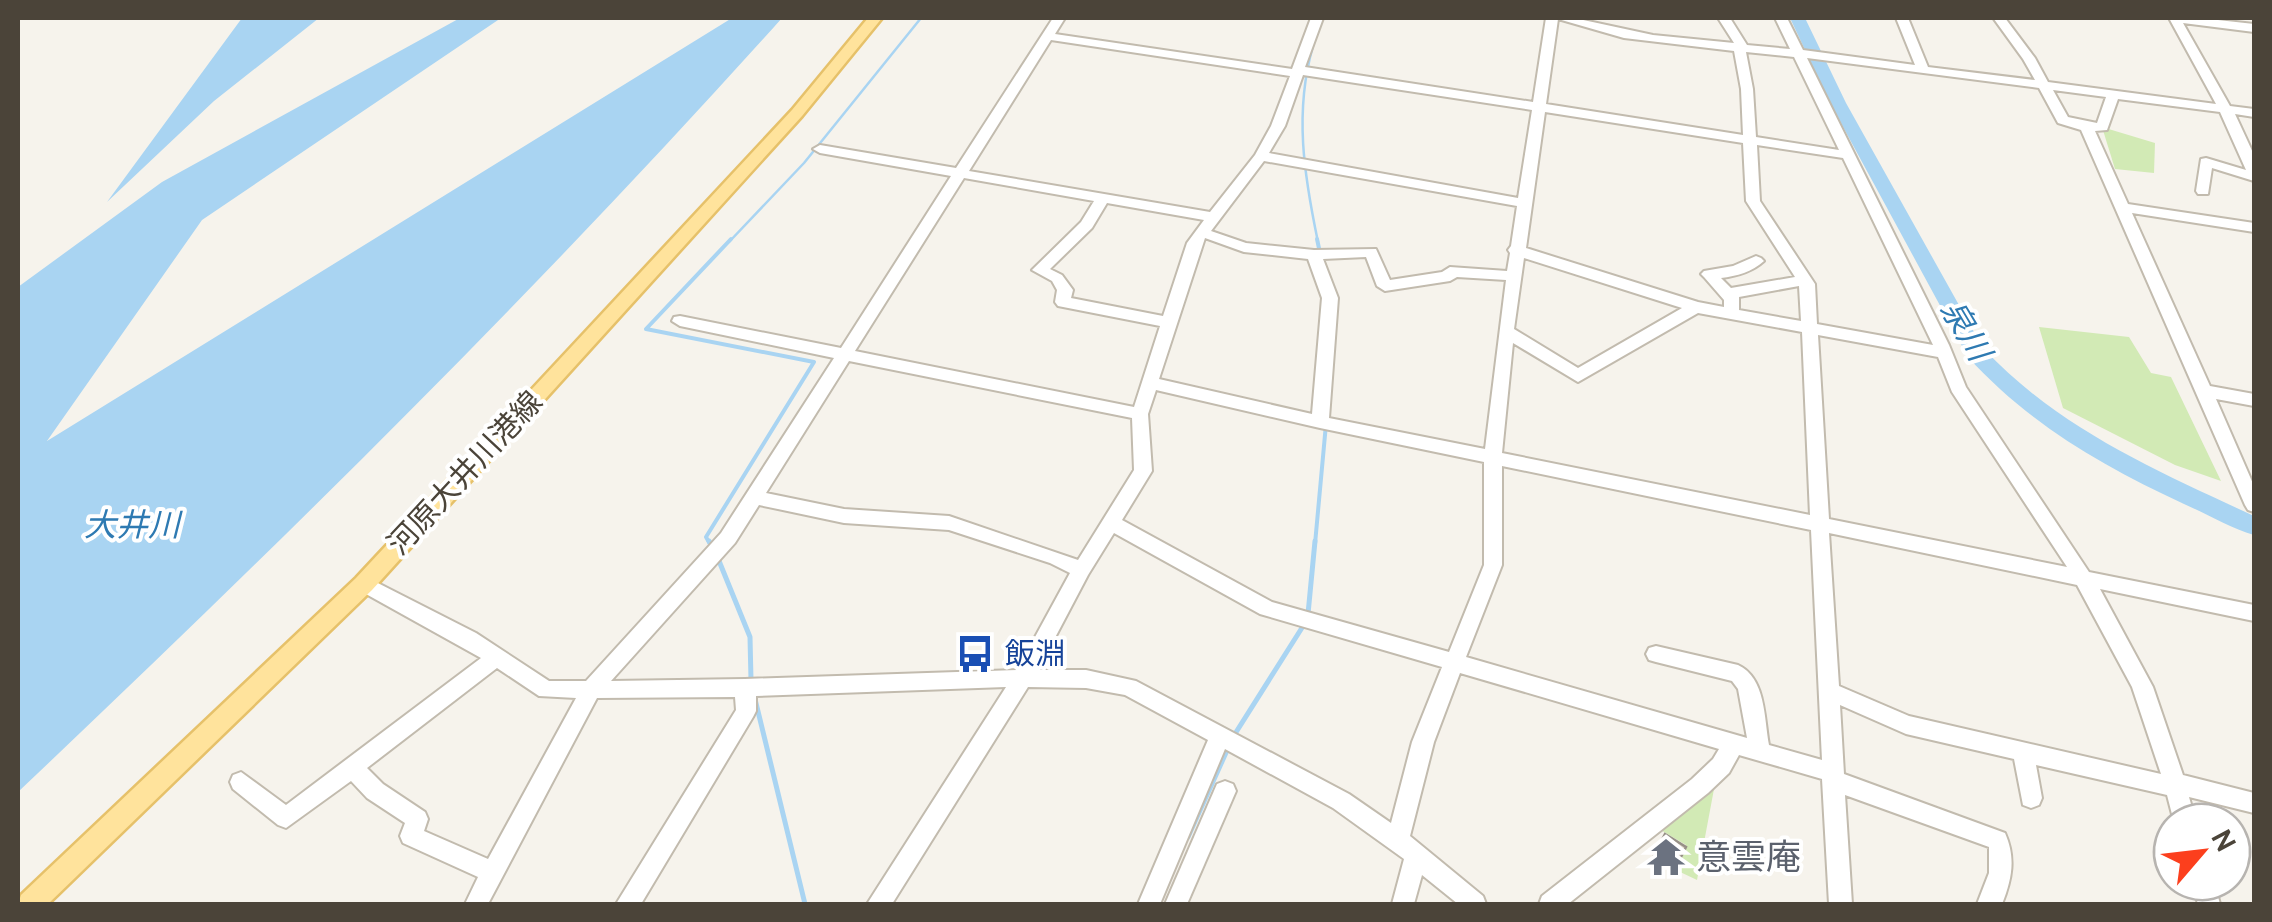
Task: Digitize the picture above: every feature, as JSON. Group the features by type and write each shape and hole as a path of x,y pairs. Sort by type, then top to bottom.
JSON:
{"main road":[{"name":"河原大井川港線","path":"30,904 364,584 797,114 875,18"}],"street":[{"path":"476,904 592,688 718,549 1059,18"},
{"path":"879,904 1023,678 1081,570 1143,471 1140,414 1194,242 1261,156 1278,126 1317,18"},
{"path":"1398,840 1423,742 1493,565 1493,455 1506,330 1552,18"},
{"path":"1563,18 1632,38 1850,60 2254,113"},
{"path":"1724,18 1741,47 1751,140 1752,201 1804,280 1840,904"},
{"path":"1782,18 1958,388 2080,576 2135,670 2154,716 2179,802"},
{"path":"1902,18 1923,70"},
{"path":"2175,18 2254,28"},
{"path":"2175,18 2200,70 2229,110 2254,175"},
{"path":"2000,19 2030,58 2064,120 2087,128 2102,126 2112,95"},
{"path":"1047,36 1847,154"},
{"path":"2087,128 2254,505"},
{"path":"820,149 1214,217"},
{"path":"1261,156 1524,203"},
{"path":"2204,191 2206,162 2254,175"},
{"path":"1103,198 1087,225 1040,270 1057,278 1065,290 1062,302 1168,322"},
{"path":"2122,207 2254,227"},
{"path":"1201,232 1244,247 1319,256 1371,252 1385,286 1450,276 1450,272 1512,276"},
{"path":"1516,250 1696,307 1942,352"},
{"path":"1319,256 1330,298 1325,422"},
{"path":"1731,314 1732,299 1709,274 1736,272 1756,261"},
{"path":"1728,294 1804,280"},
{"path":"1506,330 1578,376 1696,307"},
{"path":"680,321 1140,414"},
{"path":"1148,382 2254,613"},
{"path":"2204,391 2254,400"},
{"path":"752,496 844,516 949,523 1081,570"},
{"path":"1111,523 1267,608 1760,750 1997,840 2002,850 1995,896 1988,904"},
{"path":"364,584 498,656 546,690 752,688 1023,678 1086,679 1129,687 1340,802 1398,840 1475,904"},
{"path":"1656,654 1738,674 1748,685 1760,750"},
{"path":"241,782 286,818 498,656"},
{"path":"628,904 746,711 752,688"},
{"path":"1827,690 1906,725 2254,803"},
{"path":"1148,904 1228,739"},
{"path":"1550,904 1700,786 1721,766 1734,743"},
{"path":"2024,753 2032,798"},
{"path":"352,767 376,791 418,819 412,836 492,873"},
{"path":"1176,904 1225,791"},
{"path":"1403,904 1416,857"}],"green space":[{"path":"2102,127 2155,143 2154,173 2115,169"},
{"path":"2039,327 2129,337 2151,373 2171,377 2221,481 2175,465 2063,408"},
{"path":"1714,789 1697,880 1678,871 1686,845 1659,829"}],"water":[{"path":"242,18 319,18 214,101 107,202"},
{"name":"大井川","path":"460,18 501,18 202,220 47,441 732,18 782,18 598,218 408,413 18,792 18,287 162,182"}],"building":[{"path":"1665,834 1686,847 1677,865 1655,853"}],"waterway":[{"path":"729,242 804,163 921,18"},
{"name":"泉川","path":"1797,18 1838,103 1975,352 2003,383 2068,433 2141,473 2254,526"},
{"path":"1313,46 1304,95 1303,144 1318,242"},
{"path":"710,544 706,537 814,362 646,329 731,239"},
{"path":"1317,239 1320,253"},
{"path":"1315,544 1326,424"},
{"path":"709,541 713,548"},
{"path":"1308,614 1315,541"},
{"path":"717,556 750,637 751,680"},
{"path":"1233,737 1305,623"},
{"path":"755,699 805,904"},
{"path":"1188,837 1229,746"}],"place":[{"name":"飯淵","path":"975,654"},
{"name":"意雲庵","path":"1666,857"}]}
